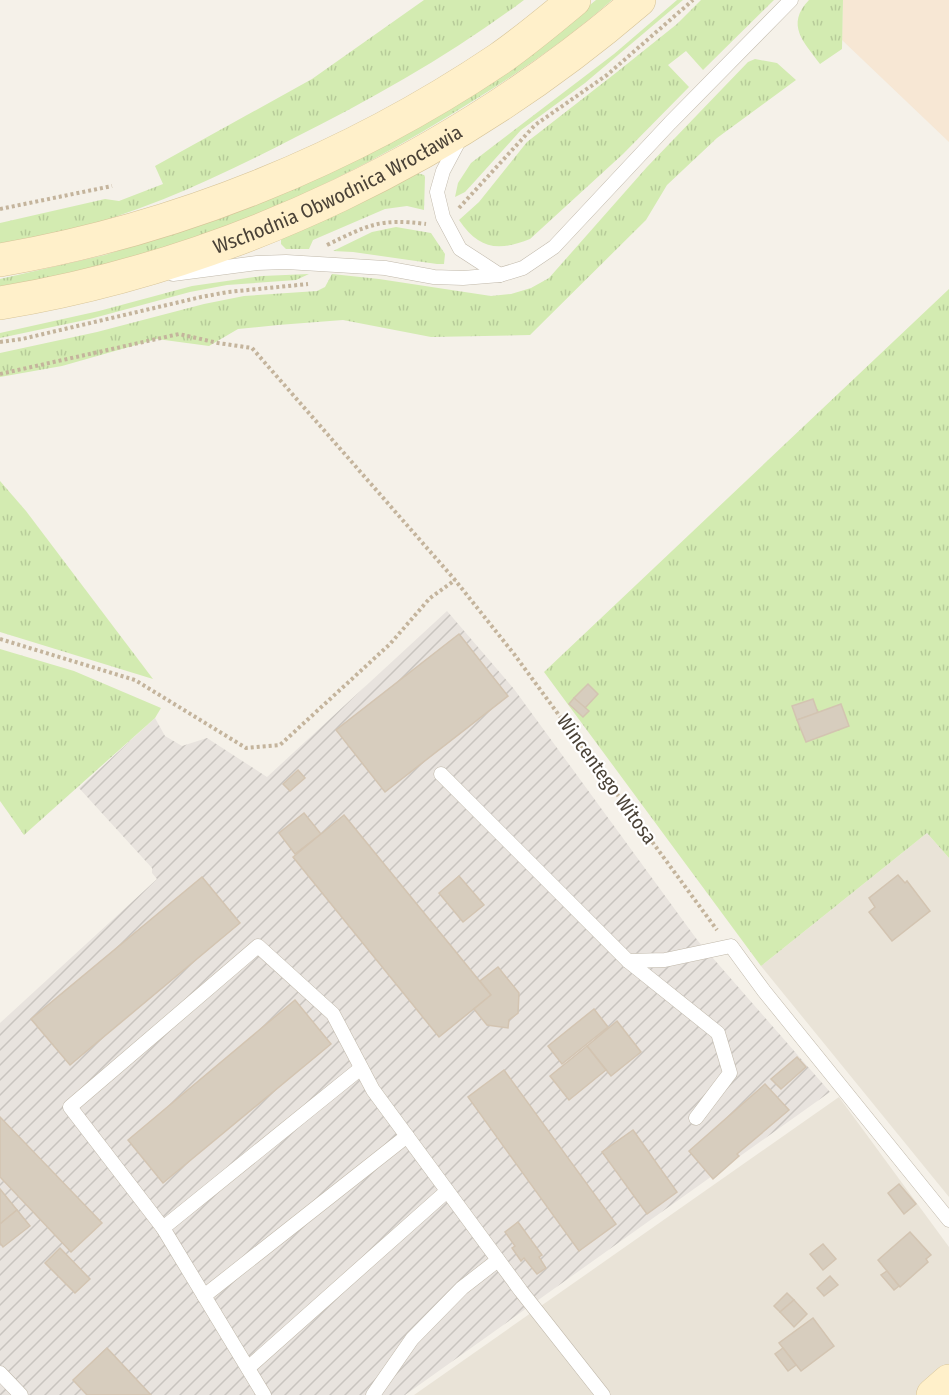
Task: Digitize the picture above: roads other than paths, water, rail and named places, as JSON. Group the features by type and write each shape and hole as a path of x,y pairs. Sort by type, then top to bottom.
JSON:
{"main road":[{"name":"Wschodnia Obwodnica Wrocławia","path":"0,260 98,240 185,214 280,178 368,135 471,77 501,57 574,0"},
{"name":"Wschodnia Obwodnica Wrocławia","path":"0,303 121,276 213,247 309,209 370,180 472,124 558,66 639,0"},
{"path":"933,1395 949,1381"}],"lane":[{"path":"121,276 183,274 257,263 316,263 386,268 434,277 464,278 500,275 524,268 554,247 670,123 791,0"},
{"path":"472,124 456,145 443,171 437,192 443,217 460,249 500,275"},
{"path":"441,774 628,961 718,1033 730,1073 696,1118"},
{"path":"264,1395 163,1228 70,1107 258,946 333,1014 373,1090 498,1260 603,1395"},
{"path":"628,961 665,960 731,946 949,1220"},
{"path":"163,1228 361,1068"},
{"path":"204,1296 407,1136"},
{"path":"248,1368 447,1191"},
{"path":"373,1395 412,1339 462,1288 498,1260"},
{"path":"0,1372 21,1395"}]}
